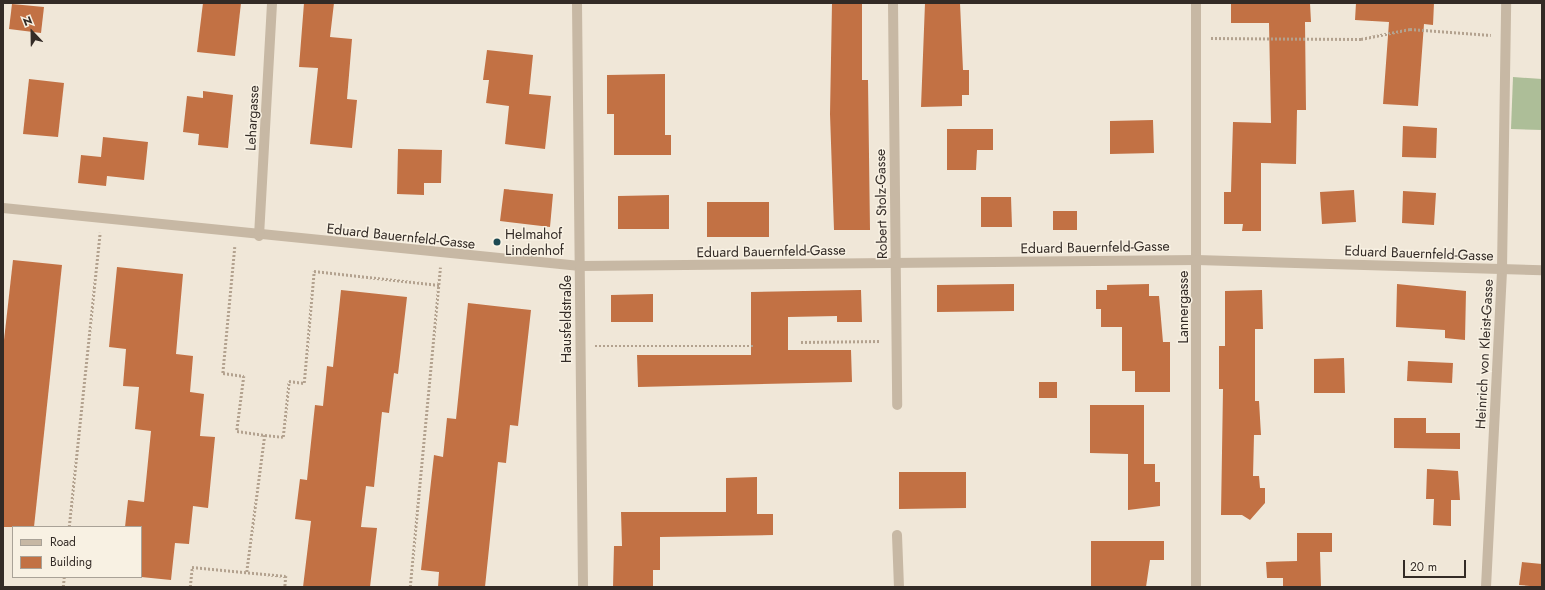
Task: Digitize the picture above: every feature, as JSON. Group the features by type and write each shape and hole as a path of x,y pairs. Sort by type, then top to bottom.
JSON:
{"street":[{"name":"Lehargasse","path":"259,236 272,3"},
{"name":"Hausfeldstraße","path":"577,3 583,587"},
{"name":"Robert Stolz-Gasse","path":"893,3 898,405"},
{"name":"Lannergasse","path":"1196,3 1196,587"},
{"name":"Heinrich von Kleist-Gasse","path":"1486,587 1502,269 1506,3"},
{"name":"Eduard Bauernfeld-Gasse","path":"3,208 101,220 259,236 580,266 1197,260 1542,270"},
{"path":"897,535 899,587"}],"path":[{"path":"1196,38 1361,39 1410,30 1506,36"},
{"path":"69,526 101,220"},
{"path":"237,233 223,373 244,376 237,431 283,437 289,381 304,383 314,271 439,285"},
{"path":"410,587 442,254"},
{"path":"801,342 897,340"},
{"path":"580,346 753,346"},
{"path":"247,572 265,435"},
{"path":"190,587 192,567 286,576 285,587"}],"green space":[{"path":"1513,77 1542,79 1542,130 1511,129"}],"building":[{"path":"203,3 241,3 235,56 197,52"},
{"path":"304,3 334,3 330,37 352,39 347,99 357,100 352,148 310,144 318,68 299,67"},
{"path":"832,3 862,3 862,80 868,80 870,230 834,230 830,114"},
{"path":"925,3 960,3 963,70 969,70 969,95 962,95 962,106 921,107"},
{"path":"1231,3 1310,3 1311,22 1305,22 1306,110 1297,110 1296,164 1261,163 1261,231 1242,231 1243,224 1224,224 1224,192 1231,192 1233,122 1271,123 1269,23 1231,23"},
{"path":"1356,3 1434,3 1433,25 1424,24 1418,106 1383,104 1389,22 1355,20"},
{"path":"12,4 44,7 41,33 9,29"},
{"path":"487,50 533,55 529,94 551,96 545,149 505,144 509,106 486,103 489,80 483,80"},
{"path":"665,74 665,135 671,135 671,155 614,155 614,114 607,114 607,75"},
{"path":"29,79 64,83 58,137 23,134"},
{"path":"203,91 233,95 228,148 198,145 199,134 183,132 187,96 203,98"},
{"path":"1153,120 1154,153 1110,154 1110,121"},
{"path":"1403,126 1437,128 1436,158 1402,157"},
{"path":"947,129 993,129 993,150 977,150 976,170 947,170"},
{"path":"103,137 148,142 144,180 107,176 106,186 78,183 81,155 101,157"},
{"path":"398,149 442,150 441,183 424,183 424,195 397,194"},
{"path":"504,189 553,194 550,227 500,221"},
{"path":"1354,190 1356,222 1322,224 1320,192"},
{"path":"1403,191 1436,193 1434,225 1402,223"},
{"path":"669,195 669,229 618,229 618,196"},
{"path":"981,197 1011,197 1012,227 981,227"},
{"path":"707,202 769,202 769,237 707,237"},
{"path":"1053,211 1077,211 1077,230 1053,230"},
{"path":"13,260 62,265 34,526 3,527 3,349"},
{"path":"117,267 183,274 176,354 193,356 190,392 204,394 200,436 215,437 208,508 193,506 189,544 175,543 171,580 142,577 142,526 125,526 128,500 144,502 151,431 135,429 139,387 123,386 126,349 109,347"},
{"path":"1014,284 1014,311 937,312 937,285"},
{"path":"1149,284 1149,296 1159,296 1163,342 1170,342 1170,392 1135,392 1135,371 1122,371 1122,327 1101,327 1101,309 1096,309 1096,290 1107,290 1107,285"},
{"path":"1397,284 1466,291 1465,340 1445,338 1445,330 1396,327"},
{"path":"341,290 407,297 398,374 394,373 389,413 382,412 374,487 366,486 361,527 377,528 370,587 303,587 311,521 295,519 300,479 307,480 315,405 323,406 327,366 333,367"},
{"path":"861,290 862,322 837,322 837,316 788,317 788,350 851,350 852,382 638,387 637,355 751,355 751,292"},
{"path":"1262,290 1263,329 1255,329 1255,401 1259,401 1261,435 1254,435 1253,476 1259,476 1260,488 1265,488 1265,503 1250,520 1242,515 1221,515 1223,389 1219,389 1219,346 1225,346 1225,291"},
{"path":"653,294 653,322 611,322 611,295"},
{"path":"468,303 531,310 518,426 510,425 506,463 498,462 485,587 438,587 439,572 421,570 434,455 443,457 447,418 456,419"},
{"path":"1344,358 1345,393 1314,393 1314,359"},
{"path":"1408,361 1453,363 1452,383 1407,381"},
{"path":"1039,382 1057,382 1057,398 1039,398"},
{"path":"1090,405 1144,405 1144,464 1155,464 1155,482 1160,482 1160,506 1128,510 1128,454 1090,453"},
{"path":"1394,418 1426,418 1426,433 1460,433 1460,449 1394,448"},
{"path":"1427,469 1458,471 1460,500 1451,500 1451,526 1433,525 1434,499 1426,499"},
{"path":"899,472 966,472 966,508 899,509"},
{"path":"757,477 757,514 773,514 773,535 660,537 660,570 653,570 653,587 613,587 614,546 622,546 621,512 726,512 726,478"},
{"path":"1297,533 1332,533 1332,552 1320,552 1321,587 1283,587 1283,578 1267,578 1266,562 1297,561"},
{"path":"1091,541 1164,541 1164,560 1150,560 1146,587 1091,587"},
{"path":"1522,562 1542,564 1542,587 1519,585"}],"place":[{"name":"Helmahof Lindenhof","path":"497,242"}]}
